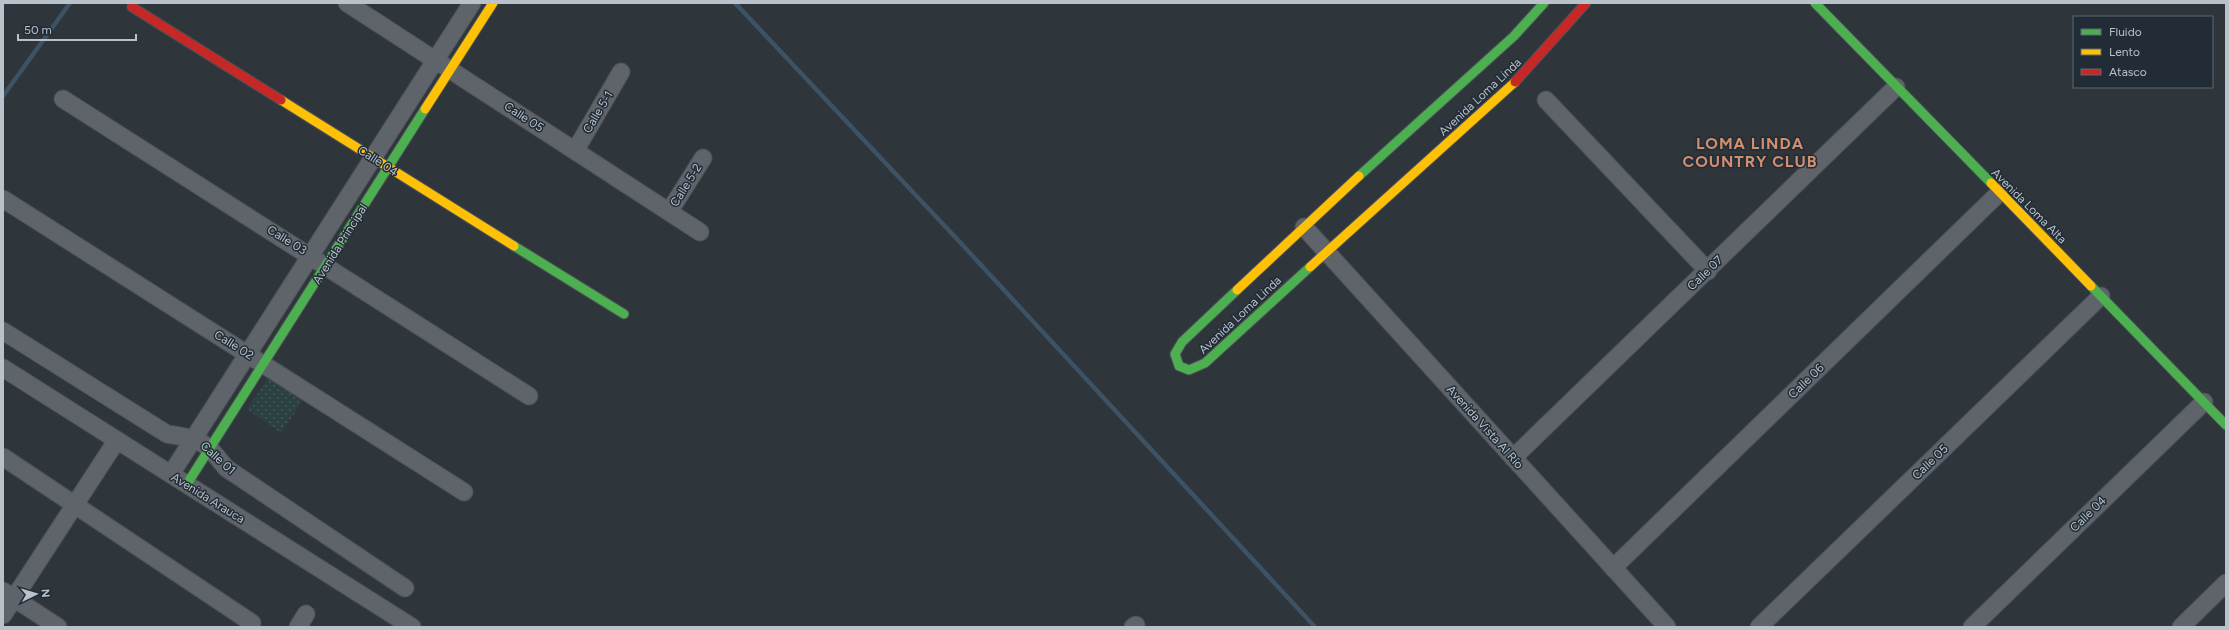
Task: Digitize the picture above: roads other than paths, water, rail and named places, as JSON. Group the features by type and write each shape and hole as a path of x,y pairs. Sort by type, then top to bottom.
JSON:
{"street":[{"name":"Calle 05","path":"346,3 700,232"},
{"name":"Avenida Principal","path":"171,474 472,3"},
{"name":"Avenida Principal","path":"187,484 493,3"},
{"name":"Avenida Loma Linda","path":"1544,3 1514,36 1304,227 1182,342 1175,354 1179,366 1189,370 1202,366 1525,73 1586,3"},
{"name":"Avenida Loma Alta","path":"1815,3 2226,425"},
{"name":"Calle 04","path":"132,7 624,314"},
{"name":"Calle 5-1","path":"575,151 621,72"},
{"name":"Calle 07","path":"1513,458 1708,271 1896,87"},
{"name":"Calle 03","path":"63,99 529,396"},
{"path":"1546,100 1708,271"},
{"name":"Calle 5-2","path":"669,212 703,158"},
{"name":"Calle 06","path":"1613,568 1999,193"},
{"name":"Calle 02","path":"3,199 464,492"},
{"name":"Avenida Vista Al Río","path":"1304,227 1667,627"},
{"name":"Calle 05","path":"1759,627 2101,296"},
{"name":"Calle 01","path":"3,331 167,434 194,438 210,448 226,468 405,588"},
{"name":"Avenida Arauca","path":"3,368 412,627"},
{"name":"Calle 04","path":"1972,627 2204,402"},
{"path":"3,616 9,595 75,505 117,440"},
{"path":"3,457 252,623"},
{"path":"2181,627 2226,583"},
{"path":"9,595 58,627"}],"waterway":[{"path":"3,96 70,3"},
{"path":"735,3 957,239 1315,627"}],"district":[{"name":"LOMA LINDA COUNTRY CLUB","path":"1750,152"}]}
